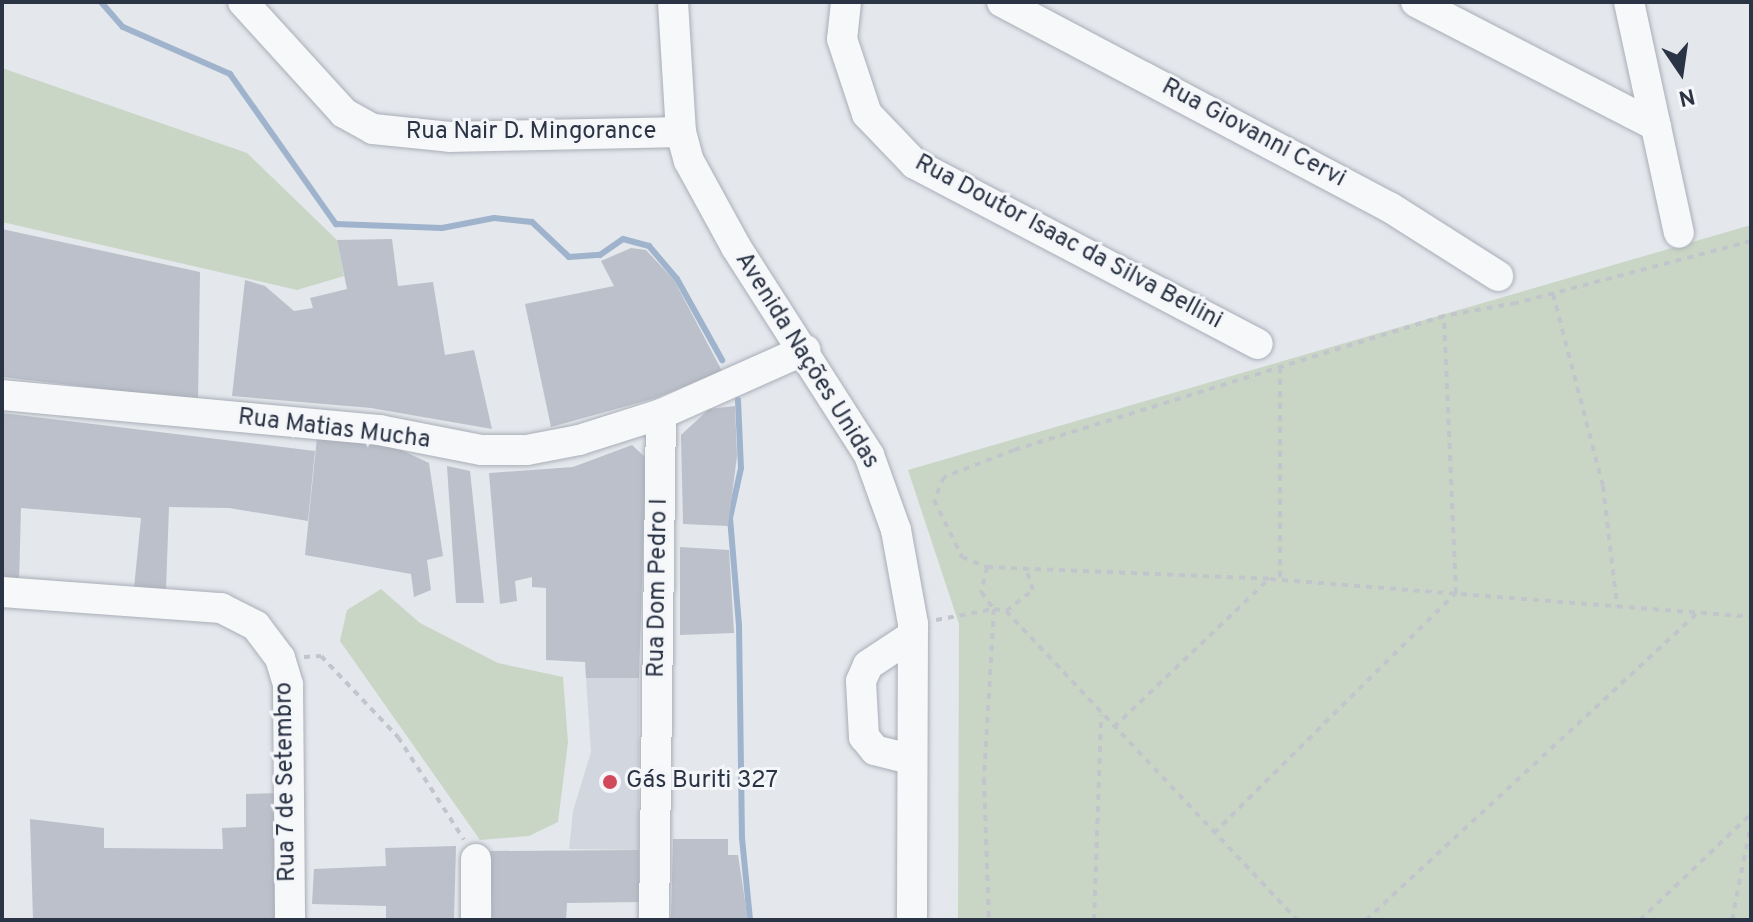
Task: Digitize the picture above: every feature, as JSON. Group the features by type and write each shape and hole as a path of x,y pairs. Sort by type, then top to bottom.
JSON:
{"street":[{"name":"Rua Nair D. Mingorance","path":"243,2 344,113 373,129 450,137 681,132"},
{"name":"Avenida Nações Unidas","path":"673,2 681,132 715,212 869,455 885,494 912,630 912,920"},
{"name":"Rua Doutor Isaac da Silva Bellini","path":"846,2 842,39 867,114 915,164 1258,344"},
{"name":"Rua Giovanni Cervi","path":"1002,2 1391,208 1498,276"},
{"path":"1416,2 1656,126"},
{"path":"1629,2 1679,233"},
{"path":"661,414 805,350"},
{"name":"Rua Matias Mucha","path":"2,395 379,430 481,450 527,450 579,440 661,414"},
{"name":"Rua Dom Pedro I","path":"654,920 661,414"},
{"path":"2,592 221,608 256,626 277,652"},
{"path":"910,759 875,750 864,737 861,681 868,665 912,630"},
{"name":"Rua 7 de Setembro","path":"277,652 288,685 290,920"},
{"path":"476,859 476,920"}],"path":[{"path":"1751,241 1553,294 1444,316 1280,367 944,477 934,500 962,557 987,567 1270,579 1751,617"},
{"path":"1553,294 1603,486 1617,606"},
{"path":"1214,833 1456,593 1444,316"},
{"path":"1280,367 1280,580"},
{"path":"987,567 981,592 994,609 984,779 989,920"},
{"path":"1006,611 1033,590 1026,569"},
{"path":"1114,727 1270,579"},
{"path":"912,630 994,609 1006,611 1297,920"},
{"path":"1366,920 1697,613"},
{"path":"277,652 321,656 352,686 398,737 476,859"},
{"path":"1094,920 1101,714"},
{"path":"1640,920 1751,814"},
{"path":"1732,920 1751,823"}],"shaded area":[{"name":"Gás Buriti 327","path":"586,678 639,678 639,850 569,849 573,811 591,752"}],"green space":[{"path":"2,68 247,153 337,240 344,276 297,290 2,222"},
{"path":"1751,225 1751,920 958,920 959,624 908,470"},
{"path":"381,589 420,623 498,663 563,677 568,742 558,822 529,836 480,840 340,641 347,610"}],"building":[{"path":"2,229 200,272 198,400 2,377"},
{"path":"392,239 398,286 433,282 445,355 474,350 492,429 371,408 232,396 245,280 265,286 294,311 313,308 310,298 347,289 337,240"},
{"path":"631,248 646,250 674,280 722,371 656,398 551,427 525,304 614,286 601,261"},
{"path":"735,406 737,456 728,526 683,524 681,435 709,409"},
{"path":"2,413 315,451 308,521 229,508 169,507 166,589 134,588 141,518 21,508 19,584 2,582"},
{"path":"317,437 397,448 429,463 443,556 427,560 431,590 414,597 411,574 305,555"},
{"path":"632,445 646,458 639,678 586,678 585,662 546,660 546,588 532,587 532,577 515,581 517,601 500,604 489,473 573,467"},
{"path":"447,466 470,471 484,603 456,603"},
{"path":"680,547 729,550 734,633 680,635"},
{"path":"277,793 277,919 33,920 30,819 104,828 104,848 223,849 222,828 246,827 246,794"},
{"path":"673,839 728,839 728,855 738,855 748,920 671,920"},
{"path":"456,846 454,920 386,920 386,906 312,904 314,869 386,866 385,848"},
{"path":"639,850 639,902 567,903 566,920 492,920 490,851"}],"waterway":[{"path":"101,2 123,27 230,74 336,224 442,228 494,218 532,222 569,257 600,255 623,239 649,246 677,279 722,360"},
{"path":"738,400 741,468 730,518 739,625 742,838 750,920"}],"place":[{"name":"Gás Buriti 327","path":"610,782"}]}
